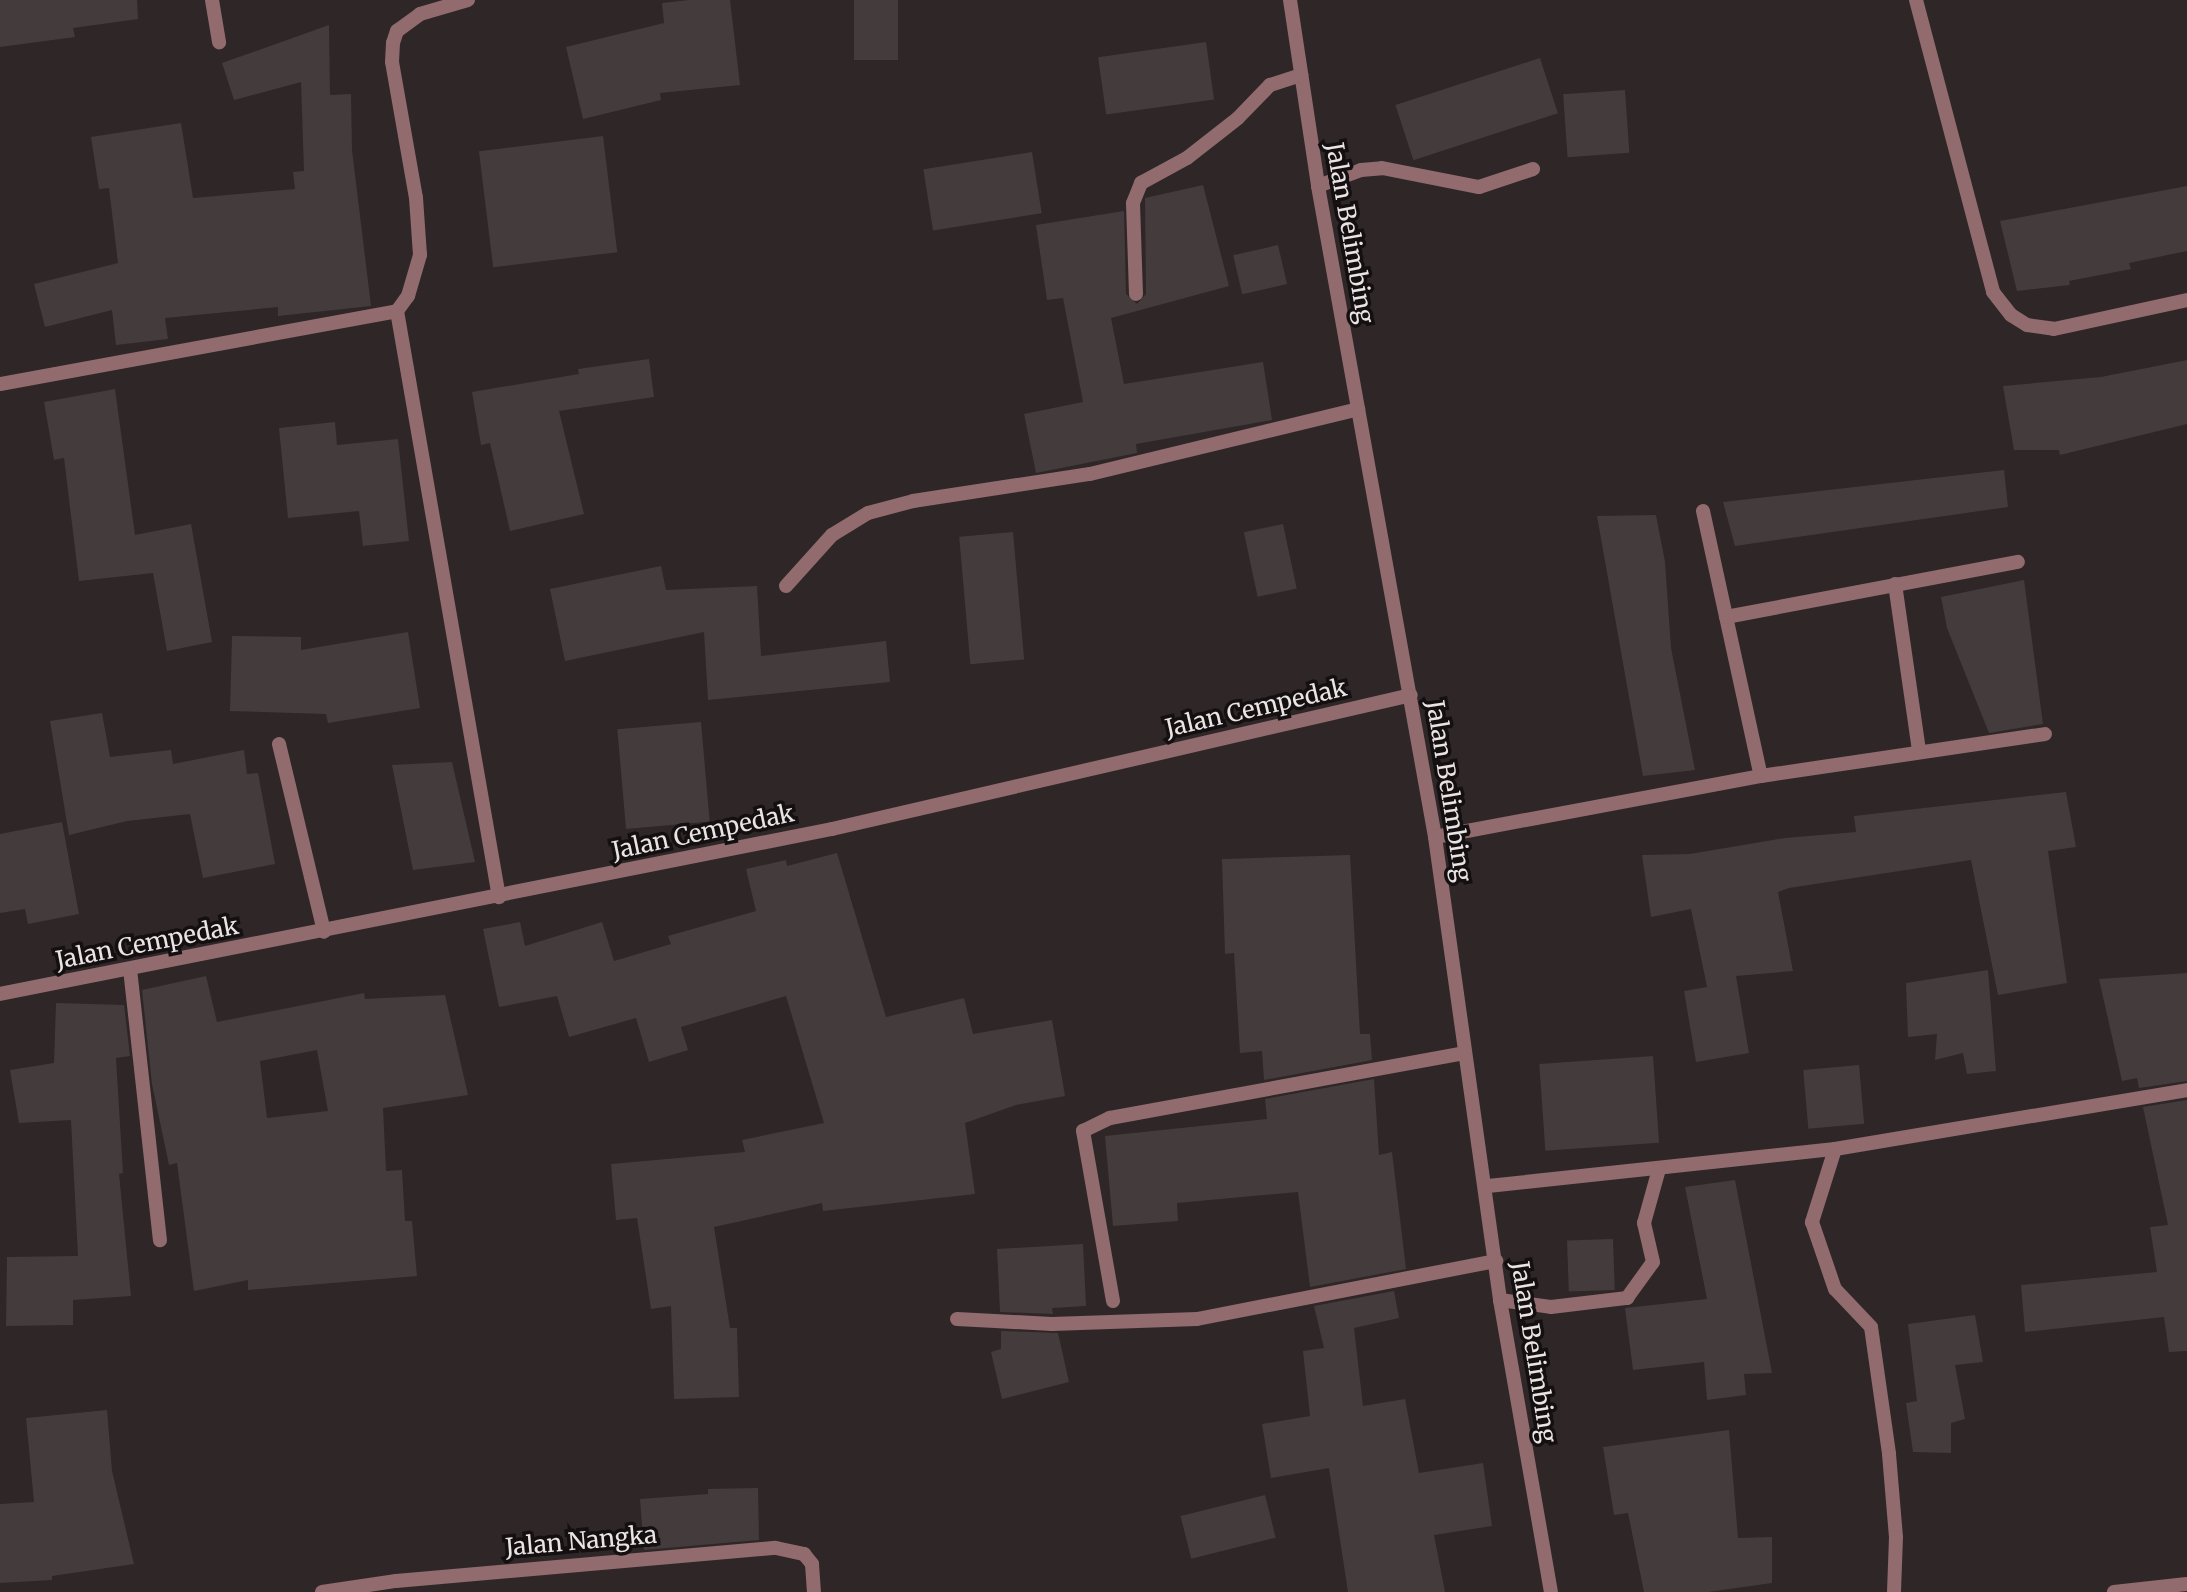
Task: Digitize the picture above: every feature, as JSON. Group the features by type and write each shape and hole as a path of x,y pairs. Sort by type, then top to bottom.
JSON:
{"street":[{"path":"212,0 219,42"},
{"path":"0,384 397,311 408,296 420,256 416,198 392,62 393,43 397,31 419,7 468,0"},
{"name":"Jalan Belimbing","path":"1290,0 1318,186 1435,837 1464,1053 1488,1186 1500,1300 1551,1592"},
{"path":"1916,0 1993,292 2011,316 2027,325 2054,329 2187,300"},
{"path":"1136,295 1133,203 1141,183 1187,158 1238,118 1270,85 1301,75"},
{"path":"1318,186 1361,170 1382,168 1479,187 1533,169"},
{"path":"397,311 499,897"},
{"path":"786,586 832,535 868,513 913,501 1090,474 1358,409"},
{"path":"1703,511 1761,776"},
{"path":"1726,617 2018,562"},
{"path":"1895,584 1919,750"},
{"name":"Jalan Cempedak","path":"0,994 324,932 832,829 1411,695"},
{"path":"1435,837 1761,776 1919,750 2045,734"},
{"path":"279,744 324,932"},
{"path":"130,969 160,1240"},
{"path":"1113,1301 1083,1130 1110,1118 1464,1053"},
{"path":"1488,1186 1659,1170 1835,1149 2187,1090"},
{"path":"1835,1149 1812,1222 1835,1289 1871,1327 1894,1510 1894,1592"},
{"path":"1500,1300 1551,1307 1627,1298 1653,1262 1644,1223 1659,1170"},
{"path":"957,1319 1052,1324 1197,1319 1496,1261"},
{"name":"Jalan Nangka","path":"322,1592 410,1580 776,1548 804,1553 811,1564 814,1592"},
{"path":"2113,1592 2187,1584"}],"building":[{"path":"0,0 137,0 138,19 73,28 75,37 0,47"},
{"path":"730,0 740,85 660,93 661,100 583,119 566,47 664,23 662,3"},
{"path":"854,0 898,0 898,60 854,60"},
{"path":"329,25 330,95 351,94 352,150 371,306 278,316 278,307 165,318 168,339 116,345 112,310 45,327 34,284 118,263 109,188 99,189 91,137 181,123 193,198 295,189 293,172 304,171 301,82 234,100 222,63"},
{"path":"1206,42 1214,99 1106,115 1098,57"},
{"path":"1540,58 1558,113 1413,160 1395,105"},
{"path":"1625,90 1629,153 1568,157 1563,94"},
{"path":"603,136 617,252 493,267 479,151"},
{"path":"1032,152 1042,213 933,230 923,169"},
{"path":"1203,185 1229,286 1111,318 1124,384 1263,362 1272,420 1136,444 1137,453 1036,473 1024,414 1083,402 1063,298 1047,300 1036,225 1124,211 1126,294 1137,304 1146,294 1145,198"},
{"path":"2187,186 2187,251 2129,263 2131,269 2069,281 2070,285 2017,291 2000,221"},
{"path":"1278,245 1287,284 1242,294 1233,255"},
{"path":"649,359 654,397 559,411 584,514 510,531 490,443 481,445 472,392 579,374 578,369"},
{"path":"2187,360 2187,424 2060,455 2059,450 2014,450 2003,386 2101,377"},
{"path":"115,389 135,535 191,524 212,642 167,651 153,573 79,581 64,458 54,460 44,402"},
{"path":"335,422 337,445 398,439 409,541 363,546 359,511 288,518 279,428"},
{"path":"2004,470 2008,507 1735,546 1723,502"},
{"path":"1656,515 1665,562 1671,648 1695,770 1643,776 1597,516"},
{"path":"1283,524 1297,589 1258,597 1244,532"},
{"path":"1013,532 1024,660 970,664 959,537"},
{"path":"661,566 666,590 757,586 761,656 886,641 890,682 708,700 704,632 565,661 550,589"},
{"path":"2024,580 2043,724 1989,733 1947,628 1941,597"},
{"path":"408,632 420,708 328,723 326,714 230,711 232,636 301,637 301,650"},
{"path":"102,713 110,757 171,750 173,764 244,750 247,774 258,773 275,864 203,878 190,814 127,821 69,835 50,721"},
{"path":"701,722 710,822 626,829 617,729"},
{"path":"452,762 475,862 413,870 392,765"},
{"path":"2066,792 2076,847 2048,851 2067,983 1998,995 1971,860 1789,888 1778,892 1793,971 1736,976 1749,1053 1696,1062 1684,991 1707,987 1691,909 1651,917 1642,855 1690,854 1785,838 1856,832 1854,816"},
{"path":"62,822 79,914 28,924 25,909 0,913 0,834"},
{"path":"837,853 886,1017 964,998 973,1034 1052,1020 1065,1096 1016,1105 965,1123 975,1194 823,1211 822,1203 714,1227 730,1328 737,1328 739,1397 674,1399 671,1306 651,1309 637,1218 616,1220 611,1164 745,1152 742,1140 824,1123 786,996 681,1027 688,1050 649,1062 636,1018 569,1037 557,996 499,1007 483,929 520,922 525,946 602,922 614,961 671,944 668,936 756,911 746,869 786,860 787,866"},
{"path":"1350,855 1360,1034 1370,1034 1372,1060 1264,1080 1262,1051 1240,1053 1234,953 1225,954 1222,859"},
{"path":"1988,970 1996,1071 1967,1074 1963,1053 1935,1060 1937,1034 1908,1037 1906,983"},
{"path":"2187,973 2187,1081 2139,1088 2137,1078 2122,1081 2099,979"},
{"path":"206,976 217,1022 364,993 365,999 445,995 468,1095 383,1108 386,1171 402,1170 405,1221 412,1221 417,1276 248,1290 248,1280 194,1291 177,1163 169,1165 152,1084 142,990","holes":["317,1050 328,1111 267,1118 260,1061"]},
{"path":"56,1003 124,1005 130,1056 116,1058 123,1173 119,1174 131,1296 73,1300 73,1325 6,1326 7,1257 78,1256 71,1120 19,1123 10,1070 54,1063"},
{"path":"1653,1056 1659,1143 1545,1151 1539,1064"},
{"path":"1859,1065 1864,1124 1808,1129 1803,1070"},
{"path":"1374,1079 1379,1155 1392,1152 1406,1269 1310,1287 1298,1192 1177,1203 1178,1221 1113,1226 1105,1136 1267,1119 1265,1099"},
{"path":"2187,1100 2187,1351 2169,1352 2164,1317 2025,1332 2021,1285 2157,1272 2150,1227 2168,1225 2143,1107"},
{"path":"1735,1180 1772,1373 1744,1374 1746,1395 1707,1400 1704,1362 1633,1370 1625,1308 1707,1299 1685,1187"},
{"path":"1613,1239 1615,1290 1569,1292 1567,1241"},
{"path":"1083,1244 1086,1306 1052,1308 1053,1314 1000,1312 997,1249"},
{"path":"1394,1291 1399,1318 1354,1328 1363,1406 1405,1399 1419,1473 1483,1463 1492,1526 1434,1535 1445,1592 1348,1592 1329,1468 1271,1478 1262,1424 1310,1416 1303,1351 1324,1348 1314,1306"},
{"path":"1975,1315 1983,1362 1955,1365 1965,1419 1951,1423 1951,1453 1913,1452 1906,1403 1917,1401 1908,1324"},
{"path":"1001,1331 1058,1333 1069,1382 1002,1399 991,1352 1001,1349"},
{"path":"107,1410 112,1471 134,1564 52,1576 52,1580 0,1583 0,1504 34,1502 26,1418"},
{"path":"1729,1430 1738,1538 1772,1537 1772,1583 1708,1592 1644,1592 1628,1513 1614,1515 1603,1447"},
{"path":"758,1488 759,1540 644,1550 640,1499 708,1494 708,1489"},
{"path":"1265,1495 1276,1538 1191,1559 1181,1516"}]}
